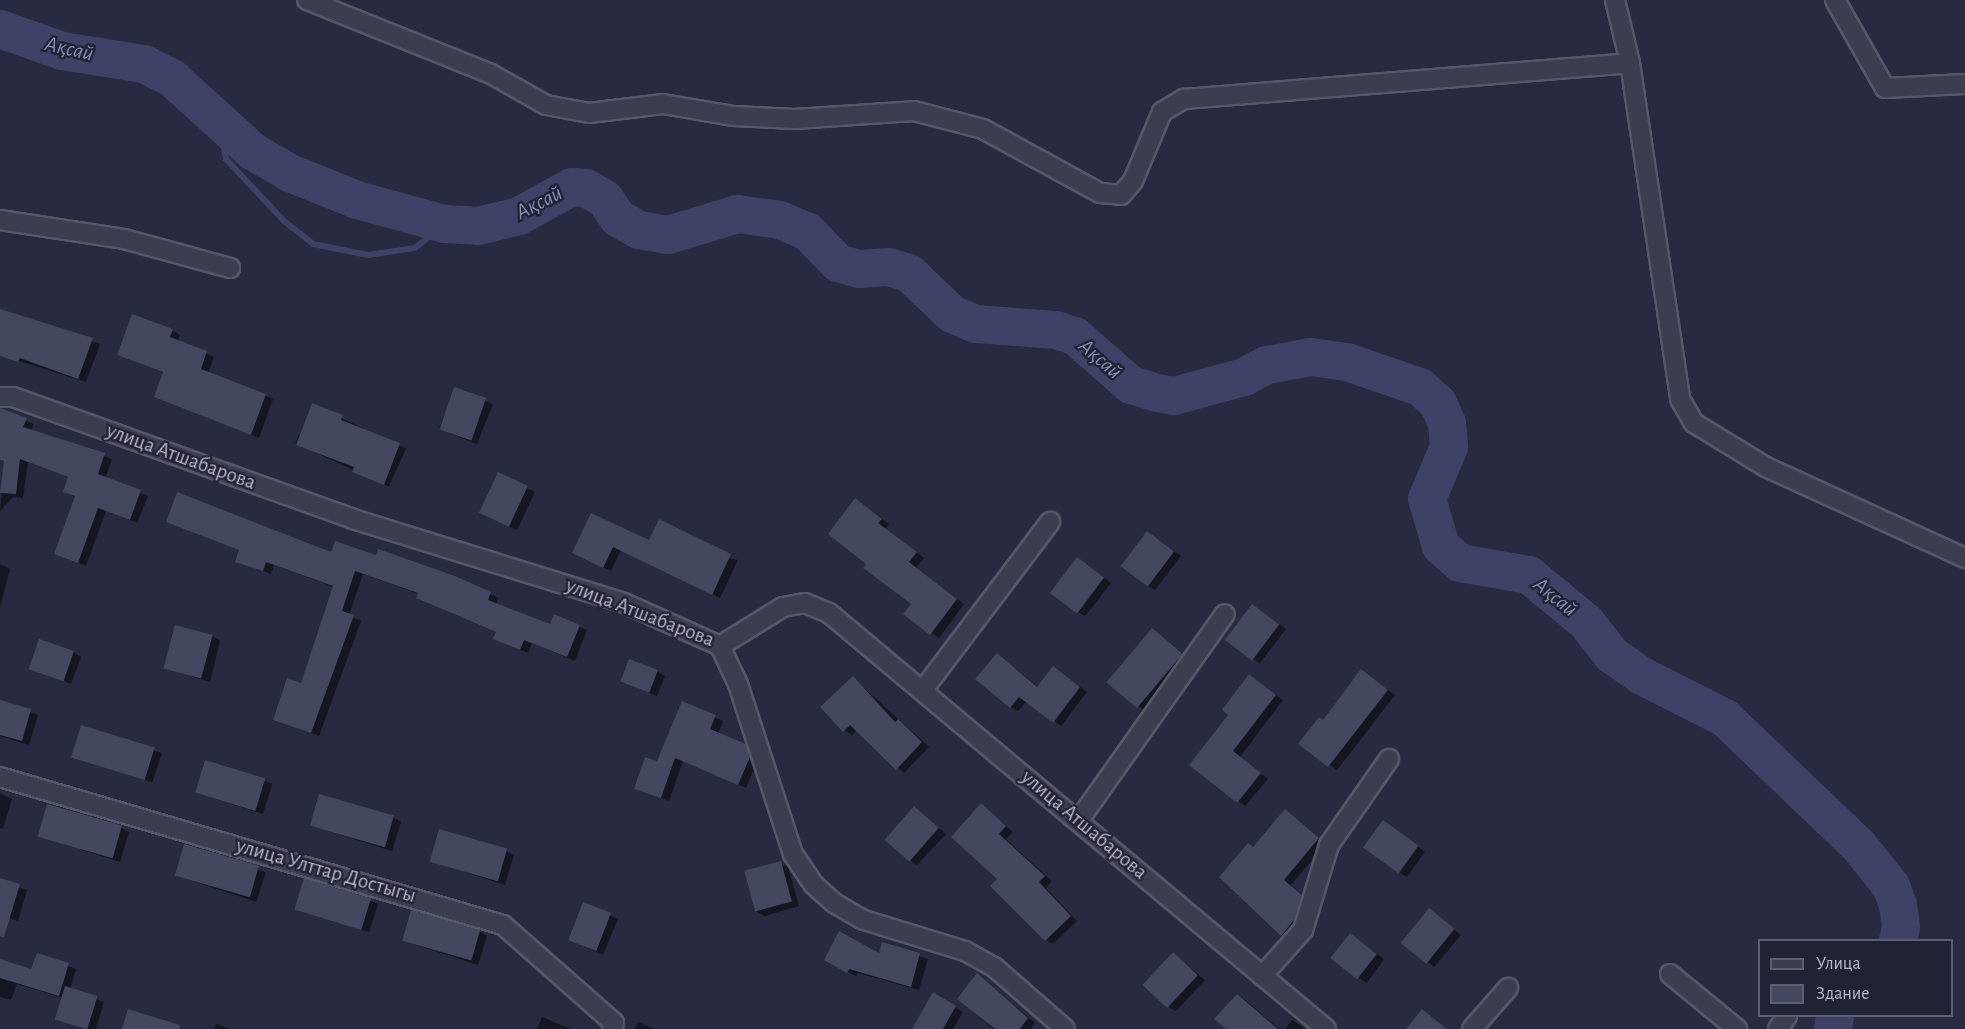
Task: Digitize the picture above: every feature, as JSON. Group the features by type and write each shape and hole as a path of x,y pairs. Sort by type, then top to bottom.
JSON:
{"street":[{"path":"307,0 491,74 546,105 589,113 663,104 734,116 795,119 914,111 983,129 1100,193 1121,195 1133,181 1162,112 1184,99 1630,63"},
{"path":"1615,0 1630,63 1680,399 1694,423 1766,467 1965,558"},
{"path":"1835,0 1885,88 1965,84"},
{"path":"0,220 124,239 230,268"},
{"name":"улица Атшабарова","path":"0,397 13,397 353,519 624,603 720,646 783,607 805,603 829,613 1326,1029"},
{"path":"923,690 1050,522"},
{"path":"1079,820 1225,614"},
{"path":"720,646 738,684 793,854 813,884 834,903 864,920 965,951 994,967 1065,1029"},
{"path":"1262,976 1303,930 1329,845 1389,759"},
{"name":"улица Улттар Достыгы","path":"0,777 503,925 614,1023 612,1029"},
{"path":"1670,974 1737,1029"},
{"path":"1472,1029 1508,988"}],"building":[{"path":"0,309 93,338 78,379 20,358 18,362 0,356"},
{"path":"132,314 173,329 170,337 207,351 201,369 266,394 251,435 154,397 163,372 117,355"},
{"path":"454,387 486,398 471,441 439,430"},
{"path":"312,403 343,415 341,420 400,443 384,485 352,472 354,467 296,445"},
{"path":"0,408 27,418 23,427 105,453 98,474 141,490 130,520 98,508 78,563 54,554 75,496 63,492 68,477 20,459 16,494 0,493 4,461 0,460"},
{"path":"498,472 528,486 509,527 479,513"},
{"path":"177,492 331,552 335,541 376,555 378,549 455,576 491,592 488,600 550,624 554,614 580,625 567,657 524,640 520,650 493,639 496,632 416,598 418,593 355,571 342,611 354,615 311,733 273,720 287,678 301,683 333,586 266,562 263,571 235,562 239,550 166,522"},
{"path":"855,498 882,519 878,523 917,552 909,562 957,599 930,635 903,614 911,604 863,568 866,564 828,534"},
{"path":"591,513 649,540 659,519 731,554 712,595 613,547 603,568 572,553"},
{"path":"1147,531 1174,551 1148,587 1121,566"},
{"path":"1077,557 1104,577 1077,613 1050,593"},
{"path":"1252,604 1279,624 1252,660 1225,640"},
{"path":"175,625 213,635 201,679 163,668"},
{"path":"1152,628 1183,654 1137,708 1106,682"},
{"path":"39,639 74,651 64,681 29,669"},
{"path":"997,653 1037,687 1053,666 1080,687 1053,723 1019,697 1010,708 975,679"},
{"path":"629,659 658,670 649,693 620,681"},
{"path":"1361,669 1388,690 1328,767 1298,744 1319,717 1323,720"},
{"path":"1249,674 1276,695 1233,751 1261,773 1237,803 1189,765 1228,715 1222,710"},
{"path":"853,676 895,722 898,719 922,742 896,770 850,725 843,732 820,707"},
{"path":"0,700 31,709 22,741 0,735"},
{"path":"682,701 716,715 710,729 746,744 750,757 738,785 675,758 661,798 634,789 645,757 657,761"},
{"path":"81,725 155,748 145,780 71,758"},
{"path":"205,760 265,778 255,811 195,793"},
{"path":"319,794 394,815 385,847 310,826"},
{"path":"981,803 1006,826 999,834 1045,876 1039,882 1071,916 1045,941 990,886 997,879 951,837"},
{"path":"47,804 122,825 113,858 38,837"},
{"path":"914,806 939,828 909,862 884,840"},
{"path":"1285,809 1319,838 1284,880 1302,895 1294,920 1281,936 1219,877 1248,843 1253,847"},
{"path":"1383,820 1419,846 1399,873 1363,848"},
{"path":"439,829 507,849 498,881 430,862"},
{"path":"184,844 259,865 250,897 175,876"},
{"path":"781,861 792,902 755,911 744,871"},
{"path":"0,878 20,884 4,937 0,936"},
{"path":"304,878 371,898 361,930 294,910"},
{"path":"583,902 611,913 596,951 568,940"},
{"path":"1429,908 1455,929 1426,964 1401,943"},
{"path":"411,910 480,930 471,961 402,941"},
{"path":"839,931 879,953 882,942 920,953 911,987 849,969 847,973 824,960"},
{"path":"1350,933 1377,954 1357,979 1330,958"},
{"path":"1173,952 1198,975 1167,1008 1142,985"},
{"path":"37,953 69,963 59,996 0,978 0,959 31,969"},
{"path":"977,973 1028,1018 1020,1029 995,1029 957,999"},
{"path":"65,986 98,996 87,1029 55,1019"},
{"path":"933,992 956,1006 943,1029 912,1029"},
{"path":"1237,994 1278,1029 1226,1029 1214,1019"},
{"path":"128,1009 180,1025 179,1029 122,1029"},
{"path":"1422,1009 1447,1029 1406,1029"}],"waterway":[{"name":"Ақсай","path":"0,29 62,51 144,64 173,79 252,151 290,173 357,200 445,224 478,226 519,216 572,187 586,188 605,199 618,218 639,230 668,235 738,214 780,220 808,232 838,263 859,269 889,267 909,273 952,314 976,324 1056,330 1075,336 1131,385 1157,393 1174,396 1244,377 1267,365 1311,357 1347,362 1420,387 1438,403 1447,423 1449,447 1427,499 1441,546 1460,563 1529,575 1586,622 1612,655 1642,676 1725,718 1859,846 1891,886 1898,905 1901,927 1898,939"},
{"path":"220,122 226,159 284,221 313,244 368,255 415,248 445,224"},
{"name":"Ақсай","path":"1833,1029 1835,1017"}]}
